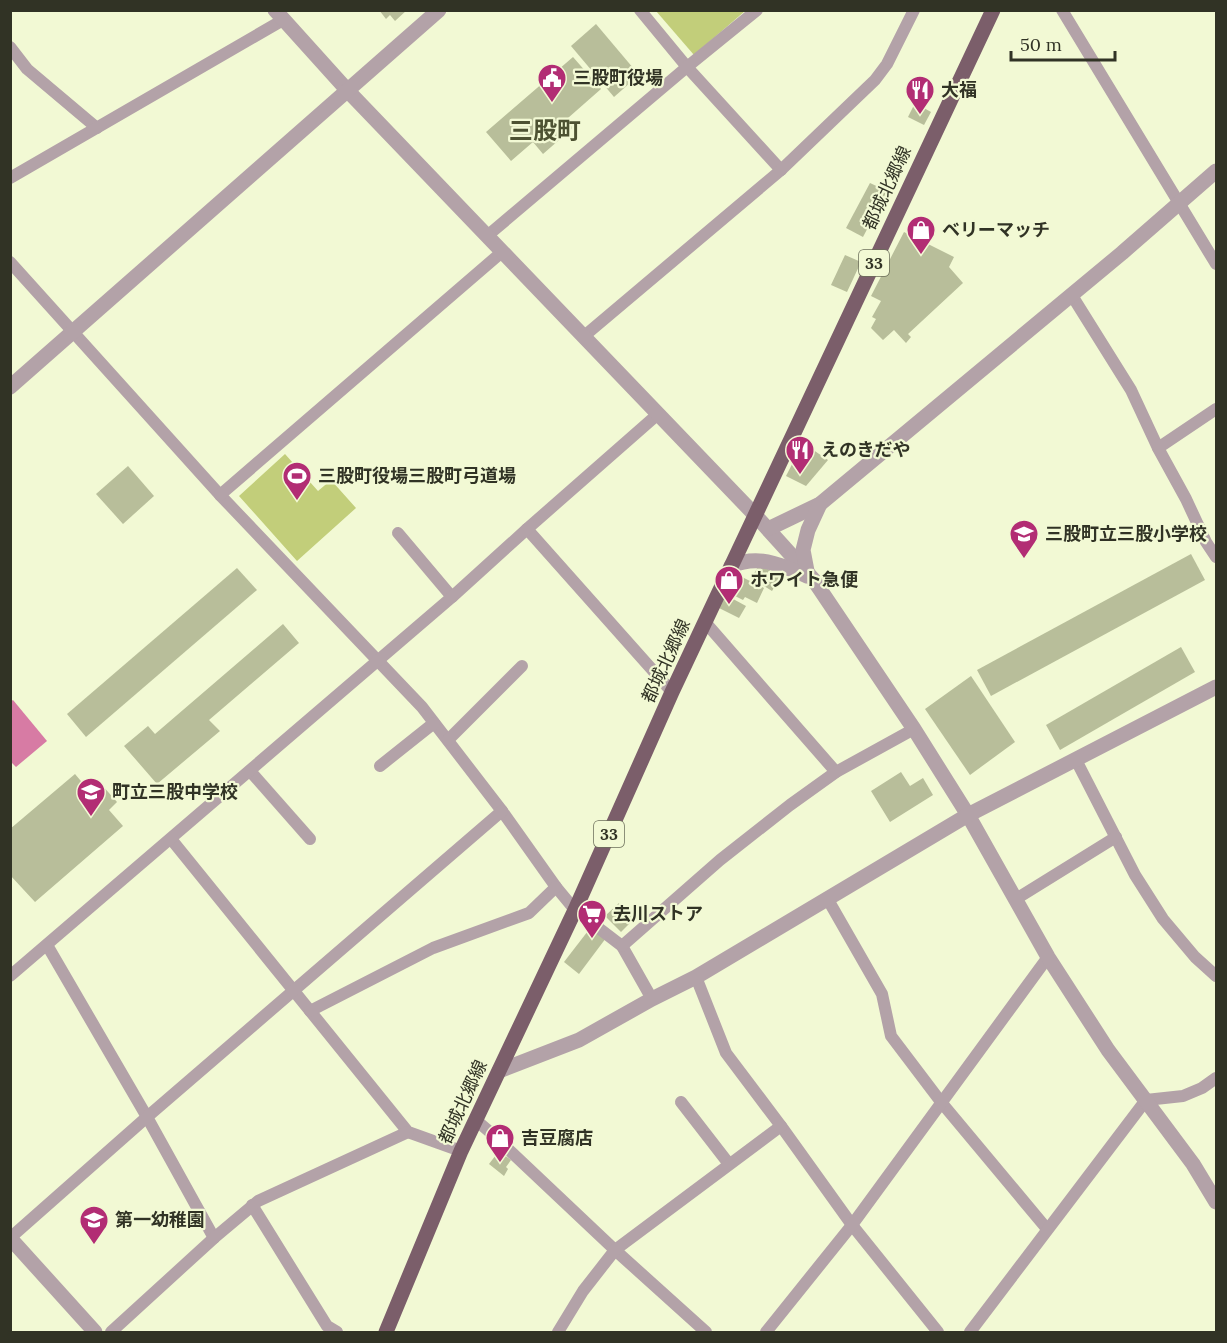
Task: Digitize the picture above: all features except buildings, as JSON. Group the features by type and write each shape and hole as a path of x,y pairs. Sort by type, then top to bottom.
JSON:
{"main road":[{"name":"都城北郷線","path":"386,1332 461,1151 575,910 672,692 993,10"}],"street":[{"path":"10,387 439,10"},
{"path":"640,10 687,67 781,170"},
{"path":"487,236 757,10"},
{"path":"583,337 781,170 874,80 887,64 914,10"},
{"path":"1062,10 1216,264"},
{"path":"10,178 96,128 279,15 348,91 810,575 914,729 968,815 1048,957 1108,1050 1193,1164 1216,1202"},
{"path":"10,47 27,69 96,128"},
{"path":"768,529 820,504 1122,253 1216,171"},
{"path":"220,495 502,252"},
{"path":"10,262 220,495 422,707 575,910 622,946 652,999"},
{"path":"1071,294 1131,390 1158,448 1216,557"},
{"path":"1158,448 1216,409"},
{"path":"10,976 452,597 658,414"},
{"path":"810,575 803,550 807,530 820,504"},
{"path":"527,529 672,692"},
{"path":"398,533 452,597"},
{"path":"731,566 742,562 765,560 810,575"},
{"path":"705,622 836,772"},
{"path":"448,740 522,666"},
{"path":"499,1071 579,1040 696,977 968,815 1216,687"},
{"path":"380,766 434,723"},
{"path":"622,946 720,860 790,805 836,772 914,729"},
{"path":"1076,760 1136,875 1163,919 1195,957 1216,976"},
{"path":"250,771 310,839"},
{"path":"95,1332 11,1238 147,1117 502,811"},
{"path":"1016,899 1116,837"},
{"path":"171,839 408,1132 461,1151"},
{"path":"310,1011 433,948 529,913 556,887"},
{"path":"827,898 882,994 891,1036 941,1102 1047,1229"},
{"path":"47,945 214,1238"},
{"path":"766,1332 852,1225 1048,957"},
{"path":"696,977 726,1053 852,1225 938,1332"},
{"path":"970,1332 1146,1100 1183,1096 1202,1088 1216,1078"},
{"path":"681,1102 729,1164"},
{"path":"477,1121 706,1332"},
{"path":"558,1332 583,1291 615,1250 781,1126"},
{"path":"111,1332 252,1205 408,1132"},
{"path":"252,1205 327,1326 337,1332"}],"green space":[{"path":"656,11 745,11 694,55"},
{"name":"三股町役場三股町弓道場","path":"285,454 318,491 331,480 356,508 297,561 239,496"}],"shaded area":[{"path":"13,700 47,741 16,767 10,761 10,702"}],"place":[{"name":"三股町役場","path":"552,104"},
{"name":"大福","path":"920,116"},
{"name":"ベリーマッチ","path":"921,256"},
{"name":"えのきだや","path":"800,476"},
{"name":"三股町役場三股町弓道場","path":"297,502"},
{"name":"三股町立三股小学校","path":"1024,560"},
{"name":"ホワイト急便","path":"729,606"},
{"name":"町立三股中学校","path":"91,818"},
{"name":"去川ストア","path":"592,940"},
{"name":"吉豆腐店","path":"500,1164"},
{"name":"第一幼稚園","path":"94,1246"}],"district":[{"name":"三股町","path":"545,131"}]}
